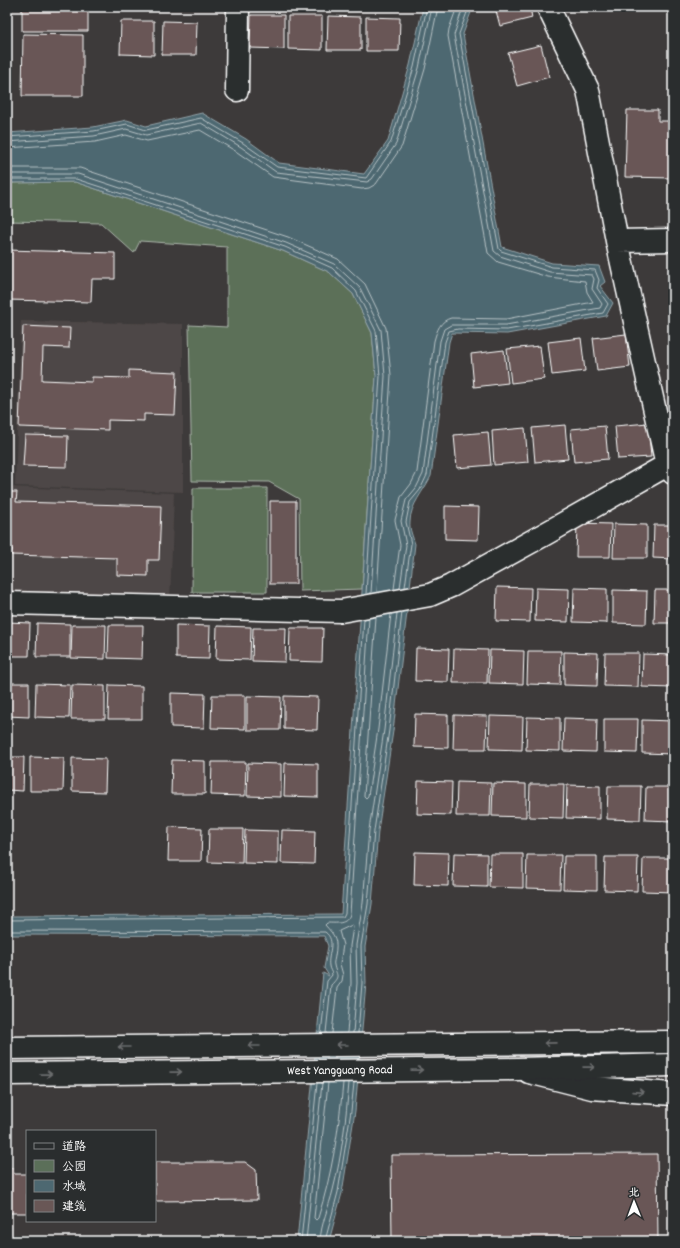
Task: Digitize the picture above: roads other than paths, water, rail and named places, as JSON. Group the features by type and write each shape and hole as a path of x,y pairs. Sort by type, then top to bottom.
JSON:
{"main road":[{"path":"237,90 238,7"},
{"path":"7,603 341,611 430,595 451,586 670,469 616,240 588,90 548,7"},
{"path":"616,240 673,240"},
{"path":"644,1042 673,1034"},
{"name":"West Yangguang Road","path":"7,1048 673,1042"},
{"name":"West Yangguang Road","path":"7,1074 518,1069 673,1065"},
{"path":"518,1069 592,1088 673,1094"}],"water":[{"path":"423,7 473,7 463,34 502,247 552,263 599,266 605,282 600,286 613,303 606,316 507,334 452,333 449,342 431,476 412,510 411,516 410,527 415,544 393,731 378,831 372,904 365,947 366,983 355,1111 342,1193 329,1241 297,1241 323,973 329,976 324,968 328,946 324,936 7,935 7,916 341,914 376,376 372,333 353,294 329,272 283,251 75,182 7,183 7,133 93,127 127,120 146,126 202,113 246,139 279,163 364,174 388,141 410,65"}]}
